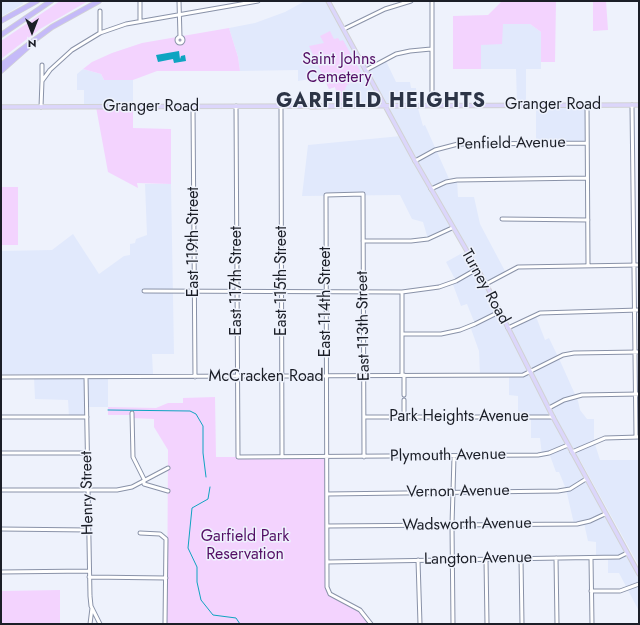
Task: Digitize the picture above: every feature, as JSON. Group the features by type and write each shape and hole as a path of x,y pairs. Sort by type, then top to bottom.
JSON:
{"highway":[{"path":"1,21 37,1"},
{"path":"1,35 51,1"},
{"path":"1,65 41,34 68,17 99,1"},
{"path":"1,71 41,34"}],"main road":[{"name":"Turney Road","path":"328,1 452,228 486,284 586,480 639,574"},
{"name":"Granger Road","path":"1,107 639,105"}],"street":[{"path":"140,1 140,21"},
{"path":"180,1 180,37"},
{"path":"42,81 50,70 72,50 100,33 122,24 258,1"},
{"path":"344,29 378,12 411,1"},
{"path":"432,1 432,105"},
{"path":"100,11 100,33"},
{"path":"366,70 396,54 431,49"},
{"path":"41,107 42,65"},
{"path":"587,105 588,266"},
{"path":"572,452 604,438 637,437 634,394 632,105"},
{"name":"East 117th Street","path":"236,106 238,457"},
{"name":"East 115th Street","path":"281,106 282,457"},
{"name":"East 119th Street","path":"193,107 195,377"},
{"name":"Penfield Avenue","path":"415,161 435,150 458,144 587,143"},
{"path":"431,189 446,182 457,180 587,178"},
{"name":"East 113th Street","path":"326,195 363,194 364,457"},
{"name":"East 114th Street","path":"326,195 328,591 333,596 350,603 360,610 372,624"},
{"path":"502,219 588,220"},
{"path":"363,241 411,241 428,239 452,228"},
{"path":"486,284 518,268 639,265"},
{"path":"144,292 402,292 439,287 456,281 477,269"},
{"path":"402,292 404,395"},
{"path":"508,328 540,313 639,310"},
{"path":"402,334 441,334 460,330 499,312"},
{"name":"McCracken Road","path":"1,377 523,375 563,355 574,353 639,352"},
{"name":"Henry Street","path":"86,377 89,577 92,608 90,623 98,620"},
{"name":"Park Heights Avenue","path":"549,408 564,400 582,395 639,394"},
{"path":"404,400 404,417"},
{"path":"132,413 133,458 144,484 168,491"},
{"path":"1,417 87,417"},
{"name":"Park Heights Avenue","path":"365,417 553,417"},
{"name":"Plymouth Avenue","path":"238,457 454,457 538,455 549,453 568,445"},
{"path":"1,454 88,453"},
{"path":"454,457 452,525 454,624"},
{"path":"1,490 117,490 132,487 144,482 168,468"},
{"name":"Vernon Avenue","path":"327,494 558,491 570,489 586,480"},
{"name":"Wadsworth Avenue","path":"327,526 577,524 590,521 606,514"},
{"path":"1,529 88,530"},
{"path":"140,533 160,534 164,535 166,539 165,624"},
{"name":"Langton Avenue","path":"327,562 591,558 619,557 627,554"},
{"path":"556,558 557,624"},
{"path":"591,558 592,624"},
{"path":"522,559 522,624"},
{"path":"418,560 420,624"},
{"path":"486,560 487,624"},
{"path":"1,572 89,572"},
{"path":"89,577 166,578"},
{"path":"591,591 620,591 639,584"},
{"name":"Henry Street","path":"92,608 100,624"}],"shaded area":[{"path":"1,1 22,1 23,4 1,17"},
{"path":"305,1 328,1 366,70 385,59 396,82 410,82 411,88 416,88 417,105 423,126 425,125 450,181 457,180 458,197 474,197 480,224 506,273 486,284 508,328 535,314 545,340 549,338 561,363 578,401 580,410 587,419 594,419 594,441 600,460 639,460 639,566 580,460 577,460 639,574 639,611 619,573 608,573 608,558 596,558 596,542 588,541 584,523 574,524 566,489 559,472 556,472 549,453 542,455 540,438 531,438 531,417 518,417 518,396 509,395 509,375 480,375 479,351 470,326 475,324 467,304 461,306 452,282 456,281 446,262 466,251 452,228 428,239 423,222 412,219 400,195 302,196 308,145 401,136 385,105 341,105 335,87 329,89 323,77 298,81 298,70 240,71 238,57 229,28 255,23 285,12"},
{"path":"502,24 530,24 541,32 541,69 526,69 526,105 517,105 516,69 481,69 481,44"},
{"path":"83,69 101,74 104,80 133,80 133,107 84,107 84,90 77,90 77,74"},
{"path":"536,105 587,105 587,143 536,143"},
{"path":"145,184 171,184 174,354 152,354 153,374 1,374 1,251 52,250 73,234 99,274 124,256 130,255 130,244 135,243 136,239 147,235"},
{"path":"34,377 108,377 108,407 87,407 87,417 69,417 68,400 35,399"}],"green space":[{"path":"60,1 88,1 40,29 1,59 1,41"},
{"path":"502,1 556,1 555,62 541,62 541,32 530,24 503,24 502,44 481,45 481,69 453,69 453,16 488,15"},
{"path":"593,1 606,1 608,30 593,31"},
{"path":"229,28 238,57 240,71 157,71 133,80 104,80 101,74 83,69 92,62 112,53 142,43"},
{"name":"Saint Johns Cemetery","path":"330,31 334,39 338,38 340,41 343,40 363,76 347,85 345,89 346,102 339,102 335,87 329,89 309,46 324,43 320,36"},
{"path":"96,107 133,107 133,128 171,129 171,184 137,183 138,188 108,172"},
{"path":"1,187 18,187 18,245 1,245"},
{"name":"Garfield Park Reservation","path":"215,397 216,457 327,457 328,591 360,610 371,624 167,624 168,450 154,427 154,419 132,418 132,415 108,415 108,407 156,408 168,403 183,403 183,398"},
{"path":"60,590 60,624 1,624 1,591"}],"water":[{"path":"179,51 180,59 181,56 185,55 186,61 174,63 173,59 158,62 156,55"}],"waterway":[{"path":"108,410 190,411 196,414 203,426 203,453 206,477"},
{"path":"210,487 208,499 192,508 188,548 197,567 197,582 201,600 213,615 236,618 240,624"}],"district":[{"name":"GARFIELD HEIGHTS","path":"381,102"}]}
